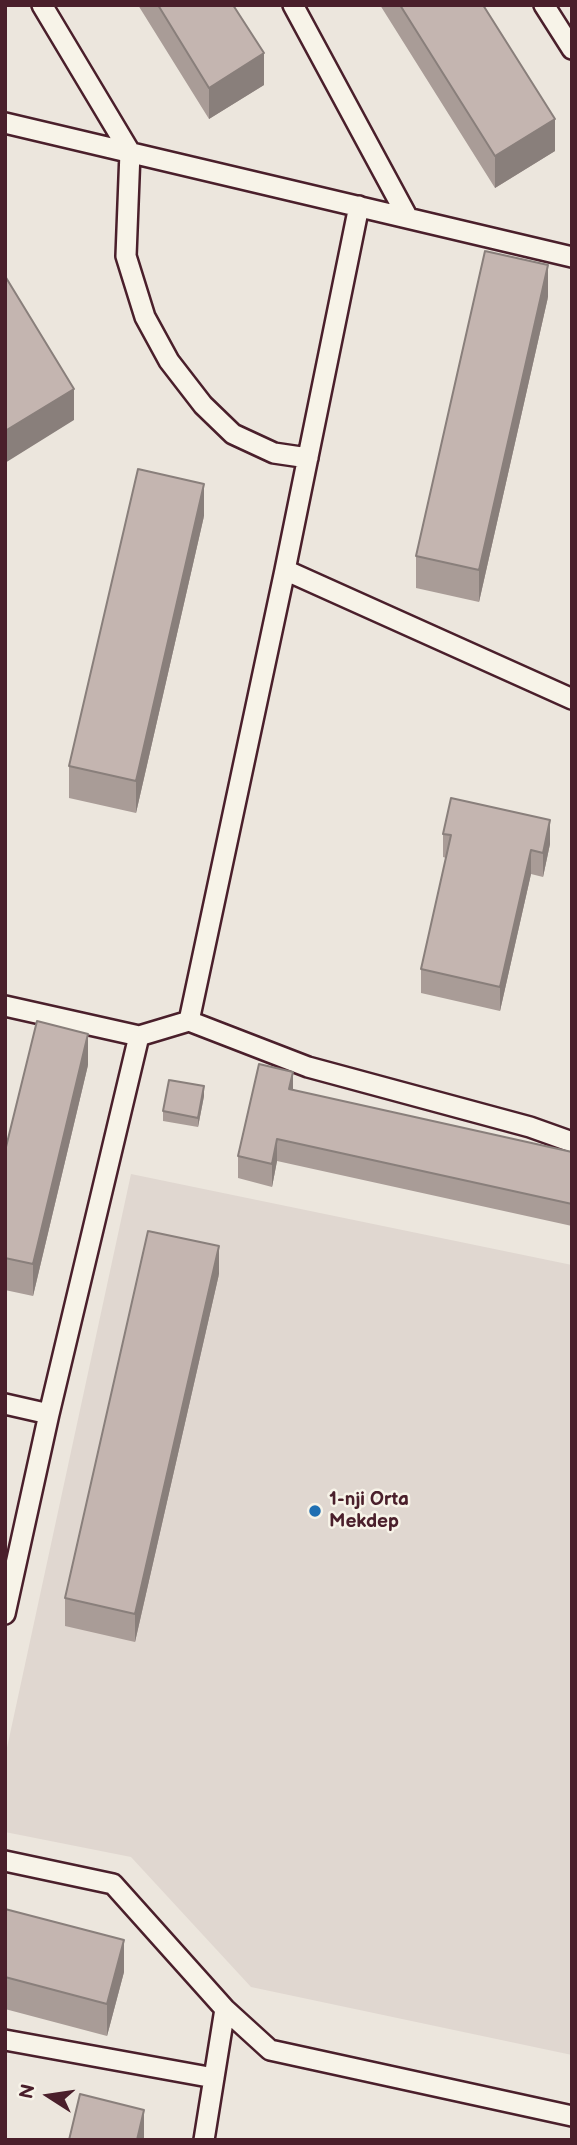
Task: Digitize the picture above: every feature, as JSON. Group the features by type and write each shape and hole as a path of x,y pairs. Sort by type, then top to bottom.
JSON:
{"lane":[{"path":"43,5 130,152 126,256 145,317 169,361 203,405 233,434 274,453 308,457"},
{"path":"293,5 408,218"},
{"path":"544,5 572,49"},
{"path":"5,123 572,257"},
{"path":"189,1021 359,206"},
{"path":"285,570 572,699"},
{"path":"5,1006 139,1036 189,1021 308,1067 530,1127 572,1142"},
{"path":"5,1614 49,1414 139,1036"},
{"path":"5,1404 49,1414"},
{"path":"5,1861 113,1884 225,2010 270,2050 572,2116"},
{"path":"204,2140 225,2010"},
{"path":"5,2040 214,2078"}],"shaded area":[{"name":"1-nji Orta Mekdep","path":"131,1174 572,1265 572,2055 251,1987 131,1857 5,1832 5,1757"}],"building":[{"path":"158,5 233,5 264,53 209,88"},
{"path":"400,5 483,5 555,119 495,156"},
{"path":"485,251 548,265 479,570 416,556"},
{"path":"5,276 74,389 5,431"},
{"path":"138,469 204,484 136,781 69,766"},
{"path":"451,798 550,820 543,853 531,850 500,987 421,969 451,835 443,834"},
{"path":"37,1021 88,1034 33,1264 5,1258 5,1151"},
{"path":"259,1064 293,1072 289,1089 572,1152 572,1204 277,1139 272,1164 238,1156"},
{"path":"169,1080 204,1086 198,1118 163,1111"},
{"path":"148,1231 219,1246 135,1614 65,1598"},
{"path":"5,1909 124,1940 107,2004 5,1977"},
{"path":"80,2094 144,2110 137,2140 69,2140"}],"place":[{"name":"1-nji Orta Mekdep","path":"315,1511"}]}
